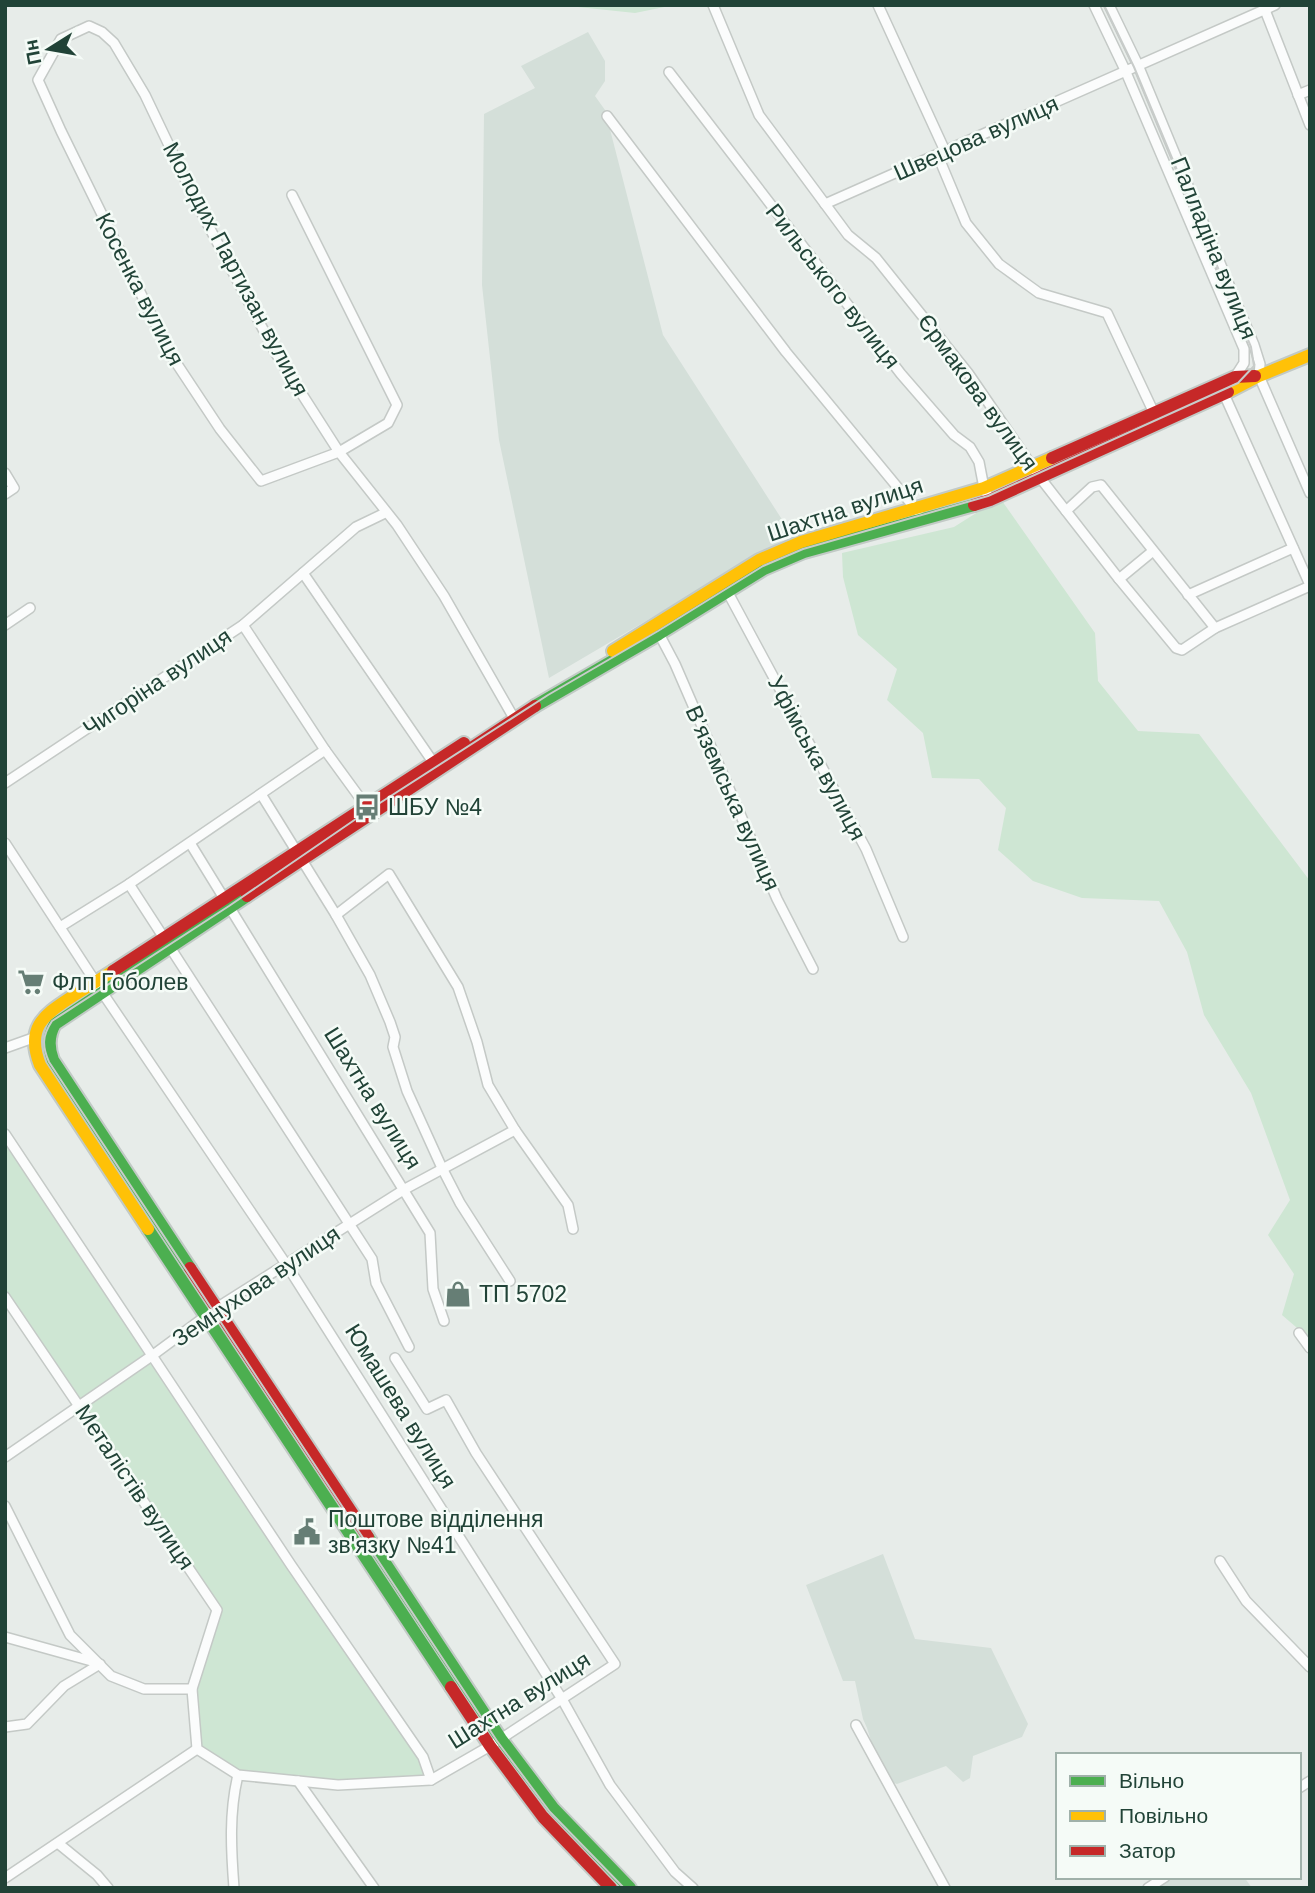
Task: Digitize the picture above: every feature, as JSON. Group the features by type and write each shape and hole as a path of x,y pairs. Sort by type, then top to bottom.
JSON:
{"main road":[{"name":"Шахтна вулиця","path":"368,809 433,762 725,588 759,560 801,542 919,514 1041,478 1259,376 1310,355"},
{"name":"Шахтна вулиця","path":"987,494 1033,467 1235,377 1259,376"},
{"name":"Шахтна вулиця","path":"33,1038 38,1024 46,1014 170,949 228,904 298,856 512,717"},
{"name":"Шахтна вулиця","path":"212,1310 53,1060 48,1049 48,1037 55,1024 163,937 228,904"},
{"path":"33,1038 34,1052 40,1065 212,1310 543,1817 611,1888"},
{"path":"495,1742 554,1809 630,1888"}],"street":[{"path":"715,10 724,5"},
{"path":"878,5 942,154 966,223 999,264 1040,293 1107,313 1154,413"},
{"path":"1094,5 1125,70 1244,349 1244,363 1235,377"},
{"name":"Палладіна вулиця","path":"1109,5 1138,65 1254,345 1260,364 1259,376 1310,493"},
{"name":"Швецова вулиця","path":"825,204 1275,5"},
{"name":"Єрмакова вулиця","path":"715,10 759,115 848,235 876,258 960,363 1066,511 1176,648 1188,648 1214,628 1310,585"},
{"path":"1259,10 1310,125"},
{"name":"Молодих Партизан вулиця","path":"89,26 102,32 114,43 145,95 197,204 275,352 339,452 386,513"},
{"name":"Косенка вулиця","path":"89,26 61,39 38,80 171,355 220,429 261,481 339,452"},
{"name":"Рильського вулиця","path":"669,72 901,374 954,435 970,447 979,462 987,494"},
{"path":"1298,95 1310,90"},
{"path":"607,116 786,352 919,514"},
{"path":"292,195 397,405 387,423 339,452"},
{"path":"1244,363 1259,376"},
{"path":"1224,394 1310,585"},
{"path":"5,473 15,488 5,494"},
{"path":"1066,511 1092,487 1101,485 1214,628"},
{"path":"386,513 397,525 444,596 512,717"},
{"name":"Чигоріна вулиця","path":"5,783 243,625 356,527 386,513"},
{"path":"1188,595 1293,548"},
{"path":"1119,579 1153,551"},
{"path":"303,573 433,762"},
{"name":"Уфімська вулиця","path":"725,588 866,849 903,937"},
{"path":"5,625 30,608"},
{"path":"243,625 325,750 368,809"},
{"name":"В’яземська вулиця","path":"657,630 675,663 777,899 813,969"},
{"path":"60,927 129,884 325,750"},
{"name":"Шахтна вулиця","path":"261,794 370,975 395,1037 393,1047 407,1091 442,1168 460,1203 510,1281"},
{"name":"Юмашева вулиця","path":"5,843 286,1264 562,1699 610,1785 675,1872 693,1888"},
{"name":"Шахтна вулиця","path":"190,843 430,1233 433,1289 444,1321"},
{"path":"336,915 389,874 458,987 488,1085 515,1130 568,1205 573,1228"},
{"name":"Юмашева вулиця","path":"129,884 372,1259 376,1283 409,1347"},
{"path":"5,1048 33,1038"},
{"name":"Земнухова вулиця","path":"5,1457 153,1356 212,1310 405,1189 515,1130"},
{"path":"5,1134 291,1565 423,1757 431,1780 338,1786 238,1775 197,1749 5,1878"},
{"name":"Металістів вулиця","path":"5,1297 217,1610 192,1689 197,1749"},
{"path":"1299,1333 1310,1349"},
{"name":"Шахтна вулиця","path":"395,1358 427,1409 446,1400 476,1453 615,1664 431,1780"},
{"path":"5,1506 70,1635 111,1676 144,1689 192,1689"},
{"path":"1220,1561 1246,1601 1310,1667"},
{"path":"5,1637 100,1664"},
{"path":"5,1727 27,1724 64,1686 100,1664"},
{"path":"856,1725 945,1888"},
{"path":"234,1888 232,1798 238,1775"},
{"path":"298,1781 374,1888"},
{"path":"59,1844 97,1875 108,1888"}],"shaded area":[{"path":"588,32 605,61 605,81 595,96 605,110 663,335 792,535 549,678 499,440 482,285 484,114 535,88 521,66"},
{"path":"883,1554 915,1639 991,1648 1028,1724 1022,1737 973,1756 970,1778 963,1782 946,1766 897,1784 883,1779 863,1719 855,1681 843,1681 806,1585"},
{"path":"1168,1879 1245,1879 1252,1888 1155,1888"}],"green space":[{"path":"559,5 674,5 635,13"},
{"path":"1000,498 1095,633 1098,681 1138,731 1199,734 1310,881 1310,1339 1282,1315 1294,1274 1268,1235 1290,1200 1251,1093 1204,1015 1187,952 1159,901 1082,898 1033,881 998,850 1006,808 979,779 932,778 923,733 887,700 897,669 858,635 843,577 842,553 954,527"},
{"path":"5,1140 287,1568 419,1758 425,1776 338,1780 240,1770 201,1747 197,1689 221,1608 5,1290"}],"tram line":[{"path":"624,1888 550,1812 497,1741 49,1062 44,1046 46,1031 52,1021 229,906 369,810 548,695 763,566 803,549 988,496 1238,383 1254,366 1251,347 1134,67 1104,5"}],"traffic: fast":[{"path":"535,706 764,569 804,552 974,505"},
{"path":"190,1268 53,1060 50,1037 55,1024 247,896"},
{"path":"148,1229 451,1687"},
{"path":"368,1537 501,1739 554,1809 630,1888"}],"traffic: slow":[{"path":"1228,392 1310,355"},
{"path":"613,651 759,560 801,542 984,488 1052,458"},
{"path":"113,971 60,1005 45,1018 36,1033 36,1053 40,1065 148,1229"}],"traffic: jam":[{"path":"1052,458 1235,377 1255,376"},
{"path":"974,505 1228,392"},
{"path":"247,896 535,706"},
{"path":"113,971 464,743"},
{"path":"190,1268 368,1537"},
{"path":"451,1687 490,1746 543,1817 611,1888"}],"place":[{"name":"ШБУ №4","path":"367,807"},
{"name":"Флп Гоболев","path":"31,982"},
{"name":"ТП 5702","path":"458,1294"},
{"name":"Поштове відділення зв'язку №41","path":"307,1532"}]}
